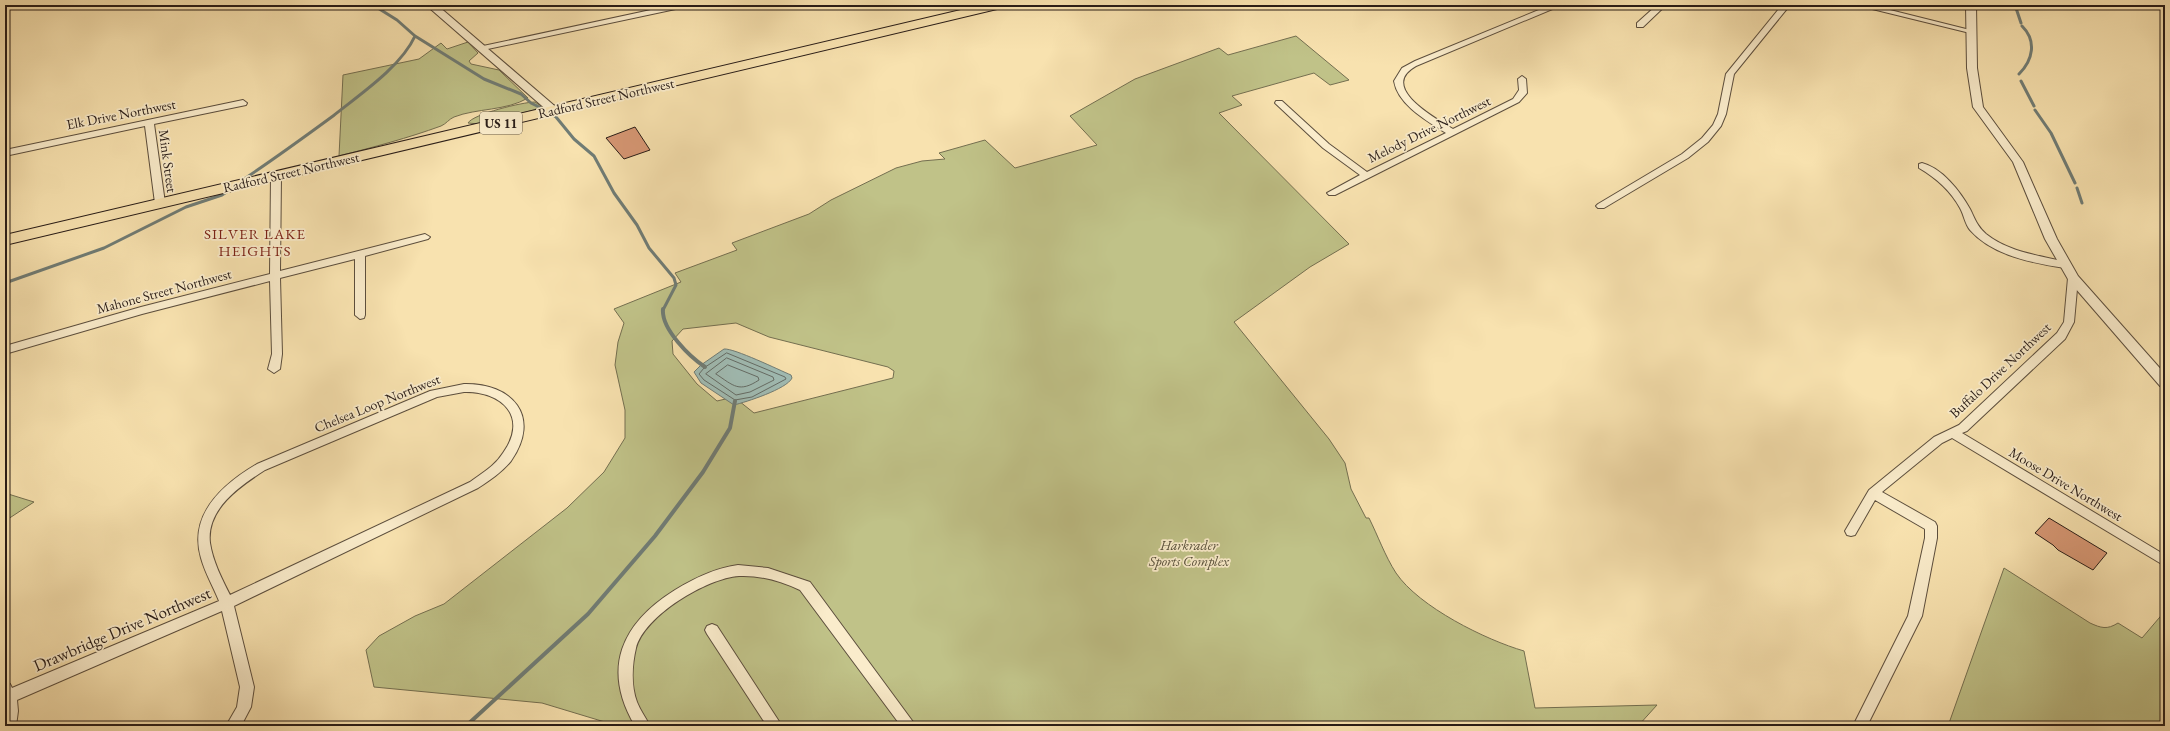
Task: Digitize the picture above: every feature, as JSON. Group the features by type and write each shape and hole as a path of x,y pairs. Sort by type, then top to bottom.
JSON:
{"main road":[{"name":"Radford Street Northwest","path":"5,240 997,5"}],"street":[{"path":"431,5 451,20 553,110"},
{"path":"483,48 685,5"},
{"path":"1452,133 1404,97 1399,88 1398,81 1402,73 1411,65 1558,5"},
{"path":"1640,25 1662,5"},
{"path":"1601,206 1685,156 1705,140 1717,126 1722,114 1730,74 1786,5"},
{"path":"1860,5 1970,31"},
{"path":"1971,5 1970,31 1974,95 1978,108 1986,121 2007,145 2018,162 2051,239 2073,278 2165,383"},
{"name":"Melody Drive Northwest","path":"1332,194 1366,175 1522,97 1524,89 1522,79"},
{"name":"Elk Drive Northwest","path":"5,153 243,103"},
{"path":"1279,103 1326,146 1366,175"},
{"name":"Mink Street","path":"148,123 160,203"},
{"path":"1922,166 1946,182 1960,200 1975,229 1986,237 2010,251 2065,265"},
{"path":"274,369 277,354 275,276 276,176"},
{"name":"Mahone Street Northwest","path":"5,350 45,337 424,238"},
{"path":"360,254 360,315"},
{"name":"Buffalo Drive Northwest","path":"1850,531 1873,493 1938,440 1963,428 2061,336 2068,322 2073,278"},
{"name":"Chelsea Loop Northwest","path":"227,603 474,485 503,462 512,450 518,426 518,416 512,406 505,398 484,389 453,389 434,394 261,468 244,477 226,491 213,506 206,522 204,539 207,557 227,603 243,667 247,694 242,714 233,726"},
{"name":"Moose Drive Northwest","path":"1952,433 2165,561"},
{"path":"1860,726 1916,616 1931,538 1931,526 1873,493"},
{"path":"643,726 628,699 626,668 631,641 649,616 674,597 704,581 729,572 766,572 788,578 805,586 909,726"},
{"name":"Drawbridge Drive Northwest","path":"7,692 227,603"},
{"path":"712,630 773,725"},
{"path":"7,692 13,713 9,726"}],"green space":[{"name":"Harkrader Sports Complex","path":"1296,36 1349,80 1330,85 1314,73 1232,96 1242,105 1219,113 1349,244 1310,267 1234,322 1329,439 1345,463 1351,489 1366,518 1369,518 1396,573 1407,586 1420,598 1454,621 1491,639 1524,651 1535,708 1657,705 1638,726 618,726 542,703 374,687 366,650 379,636 415,616 444,604 567,508 604,472 625,438 625,410 615,365 618,342 624,323 614,309 681,282 675,273 737,250 732,243 809,214 831,200 896,168 922,161 945,159 939,153 985,140 1015,168 1097,145 1070,116 1135,79 1219,48 1228,55","holes":["736,323 769,337 888,367 894,371 893,378 754,413 734,397 717,401 697,384 673,354 672,341 683,329"]},
{"path":"468,42 478,53 469,61 471,64 499,70 528,98 510,105 463,114 452,118 441,126 391,142 339,156 343,75 419,59 441,43 447,49"},
{"path":"535,102 541,106 534,110 479,124 468,123 488,112 510,106"},
{"path":"5,493 34,502 5,521"},
{"path":"2004,568 2090,623 2101,627 2111,627 2118,623 2142,638 2165,611 2165,726 1948,726"}],"water":[{"path":"724,349 737,352 757,360 791,375 792,378 789,382 775,391 734,405 701,383 694,372 701,365"}],"building":[{"path":"635,127 650,150 624,159 606,138"},
{"path":"2049,518 2107,553 2093,570 2058,550 2035,533"}],"waterway":[{"path":"373,5 397,20 415,36"},
{"path":"2015,5 2021,23"},
{"path":"2019,74 2024,69 2030,57 2031,50 2030,38 2022,26"},
{"path":"241,181 367,90 400,59 415,36"},
{"path":"415,36 484,79 521,94 531,103 545,110"},
{"path":"2021,81 2034,106"},
{"path":"2035,110 2051,133 2075,183"},
{"path":"550,113 556,117 574,139 594,156 614,193 637,225 649,248 674,278 676,285 663,310"},
{"path":"2077,188 2082,203"},
{"path":"5,283 104,248 186,207 222,195 228,191"},
{"path":"663,310 664,317 671,334 692,357 705,367"},
{"path":"466,726 588,614 655,536 703,472 730,428 735,401"}],"district":[{"name":"SILVER LAKE HEIGHTS","path":"255,242"}]}
